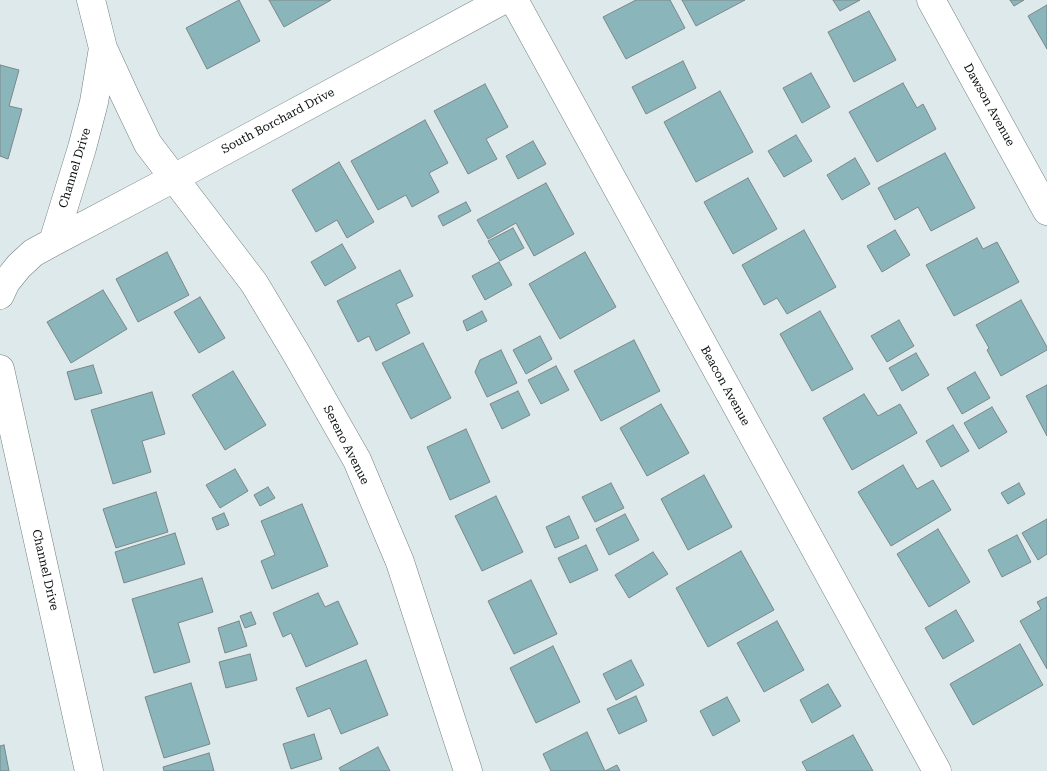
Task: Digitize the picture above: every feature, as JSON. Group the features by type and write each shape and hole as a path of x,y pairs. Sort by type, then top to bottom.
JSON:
{"street":[{"name":"Channel Drive","path":"92,0 104,48 125,96 148,144 174,178"},
{"name":"South Borchard Drive","path":"53,242 503,0"},
{"name":"Beacon Avenue","path":"514,0 937,771"},
{"name":"Dawson Avenue","path":"931,0 1047,211"},
{"name":"Channel Drive","path":"53,242 82,148 94,102 104,48"},
{"name":"Sereno Avenue","path":"174,178 254,283 357,460 400,562 468,771"},
{"path":"0,295 6,282 19,266 33,253 53,242"},
{"name":"Channel Drive","path":"0,369 90,771"}],"building":[{"path":"239,0 260,41 207,69 186,28"},
{"path":"269,0 331,0 284,27"},
{"path":"636,0 670,0 685,28 626,59 603,17"},
{"path":"682,0 745,0 696,26"},
{"path":"833,0 860,0 840,11"},
{"path":"1010,0 1024,0 1014,6"},
{"path":"1047,5 1047,49 1028,16"},
{"path":"869,11 896,60 854,82 828,32"},
{"path":"683,61 696,88 646,114 632,87"},
{"path":"0,65 19,70 9,106 22,109 8,159 0,156"},
{"path":"811,73 830,107 802,123 783,88"},
{"path":"903,83 917,108 923,104 936,129 877,162 849,112"},
{"path":"485,84 508,127 486,139 497,159 468,174 434,111"},
{"path":"720,91 753,152 696,182 664,122"},
{"path":"425,120 448,163 429,173 439,192 412,207 406,195 378,210 351,161"},
{"path":"796,135 812,161 784,177 768,151"},
{"path":"533,141 546,164 518,179 506,156"},
{"path":"945,153 975,208 931,231 918,207 895,220 878,188"},
{"path":"855,158 870,184 842,200 827,175"},
{"path":"339,162 374,222 347,238 337,220 316,232 292,190"},
{"path":"748,178 777,229 733,254 704,202"},
{"path":"546,183 574,234 534,256 516,223 488,239 477,220"},
{"path":"466,202 471,211 443,226 438,216"},
{"path":"513,228 524,248 500,261 488,241"},
{"path":"804,230 836,287 787,314 777,298 764,305 742,265"},
{"path":"895,230 910,255 882,272 867,246"},
{"path":"977,238 983,249 997,242 1019,282 954,316 926,265"},
{"path":"342,244 356,268 325,286 311,262"},
{"path":"167,252 189,295 138,322 116,279"},
{"path":"585,252 616,307 560,339 529,284"},
{"path":"499,262 512,285 485,300 472,276"},
{"path":"400,270 413,296 396,304 410,333 376,351 369,336 358,342 337,301"},
{"path":"103,290 127,329 71,363 47,322"},
{"path":"200,297 225,338 199,353 174,312"},
{"path":"1021,300 1047,350 1001,376 987,350 989,348 976,325"},
{"path":"482,311 487,321 467,331 463,321"},
{"path":"820,311 853,369 812,391 780,334"},
{"path":"899,320 914,346 887,362 871,336"},
{"path":"540,336 552,359 526,374 513,350"},
{"path":"634,340 660,391 601,421 574,371"},
{"path":"423,343 451,398 411,419 382,363"},
{"path":"501,350 517,383 487,397 475,372 480,360"},
{"path":"916,353 929,375 902,391 889,368"},
{"path":"93,365 102,393 75,400 67,372"},
{"path":"556,366 569,390 541,404 528,380"},
{"path":"233,371 266,425 225,450 192,395"},
{"path":"975,372 990,398 962,414 947,388"},
{"path":"1047,385 1047,436 1026,396"},
{"path":"518,391 530,415 502,429 490,404"},
{"path":"152,392 165,434 142,441 151,472 113,484 91,410"},
{"path":"864,394 878,416 900,404 917,433 852,470 823,418"},
{"path":"661,404 689,453 647,476 620,428"},
{"path":"992,407 1007,432 979,449 964,423"},
{"path":"953,425 969,451 941,467 926,441"},
{"path":"466,429 490,482 450,500 427,447"},
{"path":"903,465 917,489 933,480 951,510 891,546 858,492"},
{"path":"235,469 248,491 220,508 206,485"},
{"path":"704,475 732,527 688,550 661,499"},
{"path":"611,483 624,508 595,522 582,497"},
{"path":"1019,483 1025,494 1008,504 1001,493"},
{"path":"268,487 275,498 260,506 254,495"},
{"path":"156,492 168,532 116,548 103,509"},
{"path":"496,496 523,552 482,571 455,516"},
{"path":"302,504 328,566 272,589 261,561 275,555 261,521"},
{"path":"224,513 229,525 217,530 212,518"},
{"path":"625,514 639,540 609,555 596,529"},
{"path":"569,516 579,538 555,548 546,527"},
{"path":"1047,519 1047,554 1038,560 1022,533"},
{"path":"938,529 970,582 929,607 897,554"},
{"path":"175,533 185,564 124,583 115,552"},
{"path":"1017,535 1031,562 1002,577 988,550"},
{"path":"586,545 598,570 570,583 558,558"},
{"path":"741,551 774,610 708,647 676,588"},
{"path":"653,552 668,574 629,598 615,575"},
{"path":"202,578 213,612 178,623 190,662 154,673 132,599"},
{"path":"531,580 557,634 514,654 488,601"},
{"path":"318,593 325,607 338,601 358,644 306,667 291,633 283,637 273,613"},
{"path":"1047,597 1047,669 1020,621 1041,609 1037,602"},
{"path":"956,610 974,641 943,659 925,628"},
{"path":"251,612 256,624 245,628 240,616"},
{"path":"239,621 247,646 225,653 218,628"},
{"path":"777,621 804,670 764,692 737,643"},
{"path":"1020,644 1043,685 973,725 950,684"},
{"path":"553,646 580,702 536,723 510,668"},
{"path":"250,654 257,680 226,688 219,662"},
{"path":"366,660 388,715 341,734 330,708 308,717 296,688"},
{"path":"631,660 644,685 616,700 603,674"},
{"path":"191,683 210,744 164,758 145,697"},
{"path":"828,684 841,706 812,723 800,700"},
{"path":"636,696 647,721 619,734 607,709"},
{"path":"727,697 740,721 713,736 700,711"},
{"path":"587,732 605,771 551,771 543,754"},
{"path":"314,734 322,759 291,769 283,744"},
{"path":"853,735 873,771 807,771 802,762"},
{"path":"4,745 9,771 0,771 0,746"},
{"path":"378,747 390,771 341,771 339,768"},
{"path":"209,753 214,771 164,771 163,767"},
{"path":"617,765 620,771 605,771"}]}
